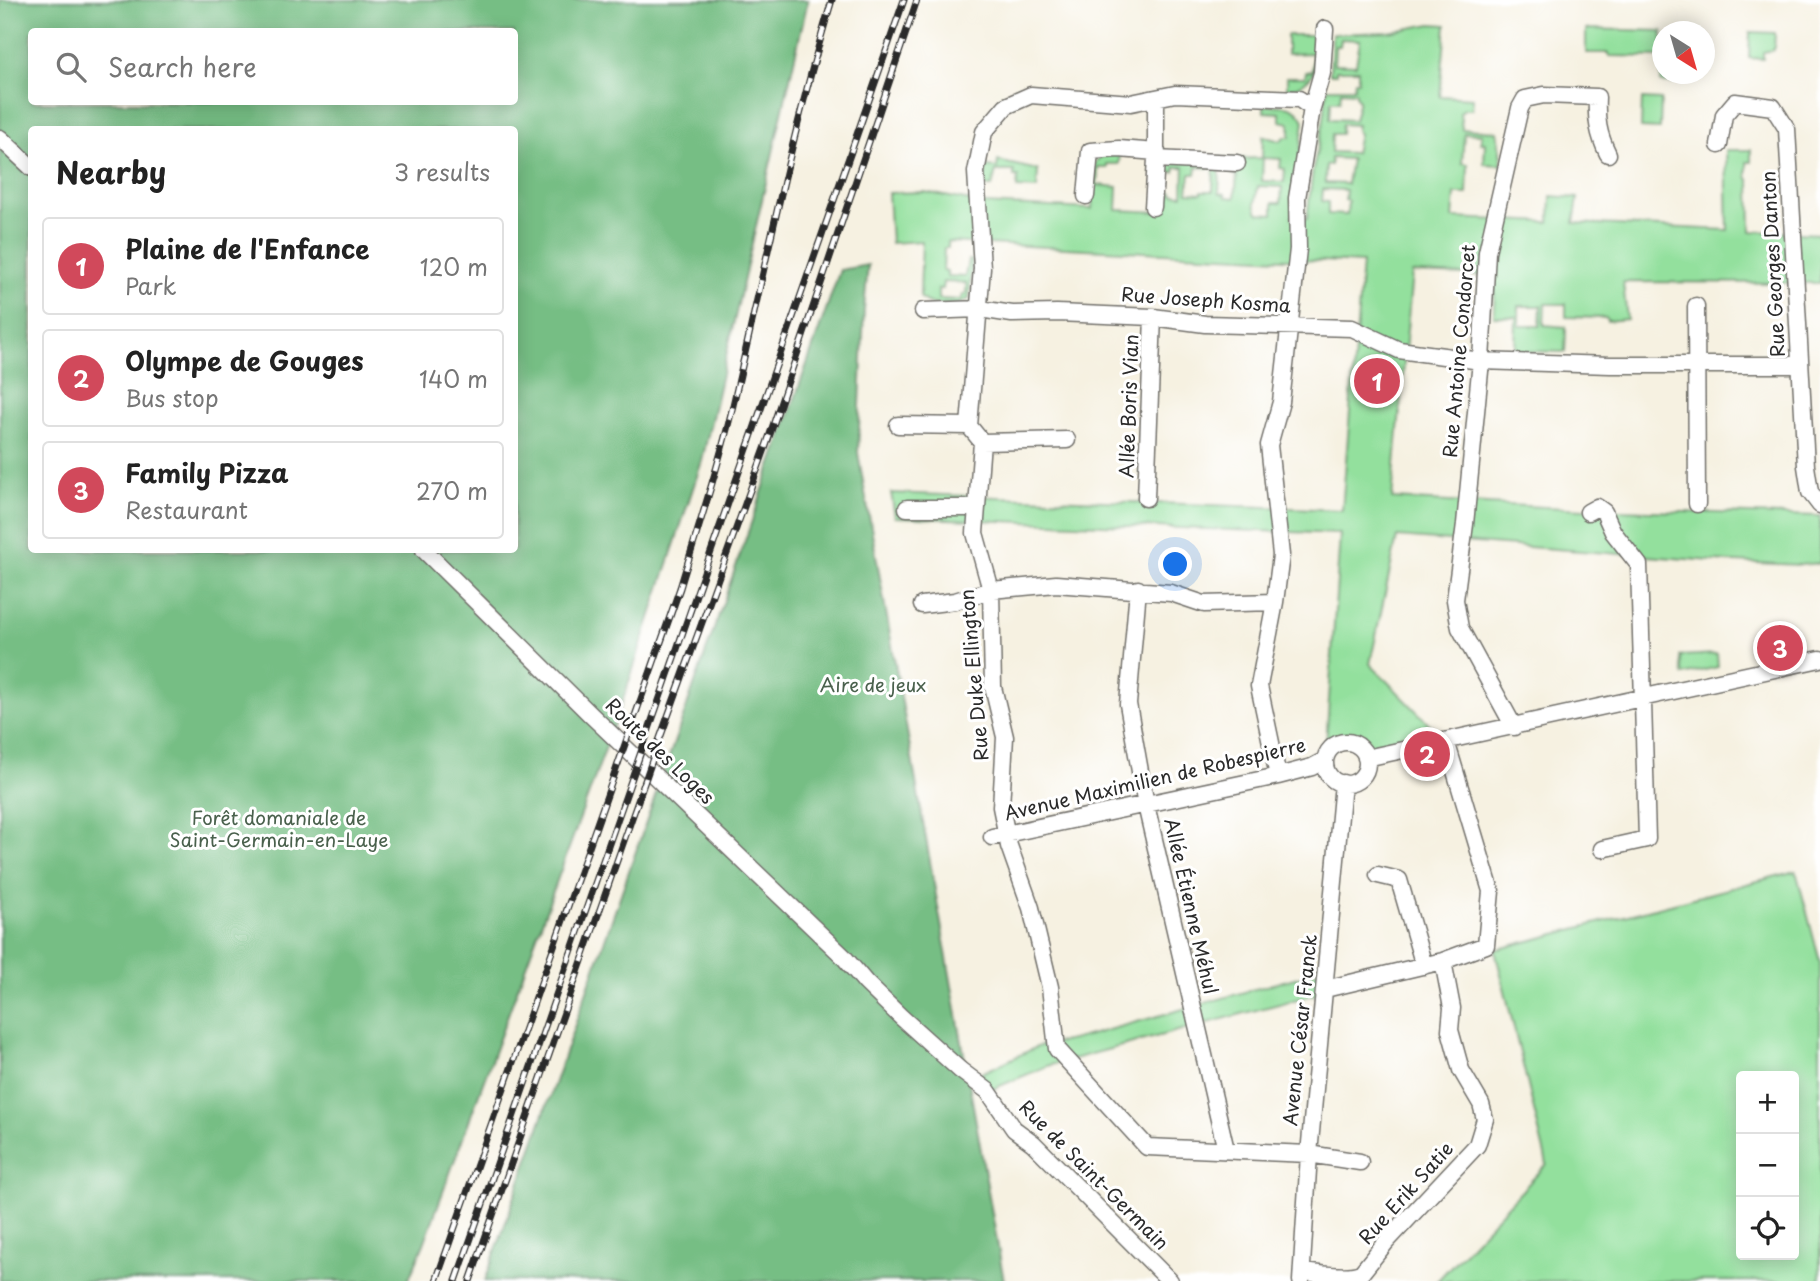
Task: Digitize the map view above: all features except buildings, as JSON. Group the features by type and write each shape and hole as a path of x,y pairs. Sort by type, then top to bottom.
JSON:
{"street":[{"path":"1279,776 1259,686 1281,555 1269,445 1281,402 1298,249 1297,198 1312,108 1322,73 1325,29"},
{"path":"1067,440 982,442 969,426 982,268 976,172 984,132 1006,106 1031,95 1132,103 1175,94 1299,99 1312,108"},
{"name":"Rue Antoine Condorcet","path":"1514,727 1460,628 1455,600 1481,361 1487,252 1520,108 1525,99 1544,95 1597,97 1596,124 1599,137 1608,153"},
{"path":"1153,207 1156,98"},
{"name":"Rue Georges Danton","path":"1719,145 1724,115 1735,102 1773,107 1787,129 1799,365 1810,492 1820,505"},
{"path":"0,138 28,164"},
{"path":"1086,196 1090,151 1119,149 1156,156 1237,163"},
{"path":"1696,306 1697,504"},
{"name":"Rue Joseph Kosma","path":"923,311 980,309 1012,314 1153,317 1205,324 1352,328 1399,350 1481,361 1799,365"},
{"name":"Allée Boris Vian","path":"1146,498 1153,317"},
{"path":"898,425 969,426"},
{"name":"Rue Duke Ellington","path":"982,442 975,533 991,590 993,687 1005,737 999,835 1031,908 1050,987 1056,1049 1147,1147 1309,1154 1360,1162"},
{"path":"907,508 977,509"},
{"path":"1588,512 1597,508 1604,512 1613,532 1639,565 1647,839 1602,849"},
{"name":"Route des Loges","path":"427,553 833,947 866,983"},
{"path":"922,605 955,601 991,590 1056,584 1171,593 1204,604 1275,602"},
{"name":"Allée Étienne Méhul","path":"1138,589 1128,704 1146,805 1226,1150"},
{"path":"1366,758 1820,659"},
{"path":"1325,989 1443,961 1486,945 1491,891 1446,741"},
{"path":"1347,742 1360,748 1366,758 1367,764 1361,777 1350,783 1332,778 1325,760 1334,745 1347,742"},
{"name":"Avenue Maximilien de Robespierre","path":"999,835 1279,776 1312,767 1325,760"},
{"name":"Avenue César Franck","path":"1302,1277 1309,1154 1343,783"},
{"path":"1378,875 1399,880 1424,966"},
{"name":"Rue Erik Satie","path":"1302,1277 1350,1276 1362,1272 1386,1242 1477,1145 1485,1119 1481,1104 1461,1070 1450,1030 1452,1008 1443,961"},
{"name":"Rue de Saint-Germain","path":"866,983 940,1052 988,1091 1014,1129 1033,1143 1170,1281"}],"green space":[{"name":"Forêt domaniale de Saint-Germain-en-Laye","path":"0,0 808,0 702,461 621,706 424,1244 408,1281 0,1281"},
{"path":"1431,24 1446,25 1440,96 1473,98 1472,109 1464,109 1460,113 1462,129 1497,131 1502,165 1484,164 1485,143 1481,143 1482,134 1464,133 1462,163 1468,164 1467,194 1455,194 1453,218 1550,222 1551,196 1578,198 1574,223 1728,230 1726,150 1751,150 1751,162 1747,162 1747,176 1750,182 1751,231 1820,234 1820,283 1623,282 1627,319 1607,321 1606,318 1566,317 1566,304 1545,304 1544,325 1566,327 1565,352 1515,351 1516,317 1494,316 1495,276 1412,273 1392,499 1584,509 1820,516 1820,563 1800,565 1713,561 1397,537 1370,664 1446,741 1364,752 1353,744 1342,743 1332,748 1325,760 1340,534 895,517 891,493 1342,510 1362,263 948,242 948,248 944,248 943,270 947,271 947,276 965,277 968,260 972,260 969,299 958,304 935,304 923,300 920,296 922,241 891,243 888,193 925,192 985,204 1092,209 1094,165 1101,155 1120,151 1119,164 1107,164 1107,168 1098,168 1097,185 1118,187 1117,210 1160,212 1163,161 1262,158 1263,136 1280,141 1284,137 1290,137 1290,123 1280,121 1280,113 1264,112 1264,106 1282,106 1297,111 1304,121 1292,218 1307,219 1327,88 1354,88 1355,81 1358,81 1358,70 1336,70 1336,74 1330,74 1332,34 1389,32","holes":["1341,39 1360,40 1356,65 1334,64 1335,46 1340,46","1341,91 1356,92 1359,100 1354,120 1330,119 1331,101 1340,101","1342,124 1357,125 1359,134 1355,153 1331,152 1332,134 1341,134","1263,158 1281,159 1280,168 1285,169 1284,182 1262,181","1331,158 1351,159 1347,184 1325,183 1326,165 1331,165","1176,167 1184,167 1183,195 1172,194 1167,191 1167,184 1163,184 1168,172 1175,172","1197,167 1214,168 1213,191 1188,192 1190,174 1196,174","1220,169 1232,169 1232,174 1237,175 1235,198 1226,197 1225,194 1219,193","1258,186 1282,187 1281,203 1273,203 1273,214 1258,213 1255,204","1323,189 1346,190 1347,215 1328,214 1328,202 1322,201","943,282 966,283 966,294 962,295 961,300 938,299 938,289 942,289","1519,306 1541,306 1540,326 1519,326"]},
{"path":"1586,29 1652,31 1652,57 1586,53"},
{"path":"1750,32 1775,33 1774,50 1763,52 1763,59 1749,58"},
{"path":"1287,35 1320,35 1317,63 1311,76 1306,82 1287,89 1287,77 1305,77 1306,72 1312,71 1313,53 1287,54"},
{"path":"1642,99 1661,100 1660,129 1641,128"},
{"path":"998,161 1038,170 1037,189 1017,188 1018,177 1014,177 1014,171 996,171 992,187 984,187 986,167 997,168"},
{"name":"Aire de jeux","path":"868,265 858,453 1004,1281 485,1281 840,270"},
{"path":"1717,654 1718,667 1683,675 1680,656"},
{"path":"1796,871 1820,962 1820,1281 1437,1281 1547,1164 1495,950"},
{"path":"1327,969 1324,992 1047,1066 988,1091 971,1078 1039,1046 1072,1040"}],"railway":[{"path":"436,1281 680,588 725,439 793,145 832,0"},
{"path":"456,1281 904,0"},
{"path":"470,1281 655,752 766,446 917,0"}],"place":[{"name":"Plaine de l'Enfance","path":"1377,381"},
{"name":"Family Pizza","path":"1780,648"},
{"name":"Olympe de Gouges","path":"1427,754"}]}
